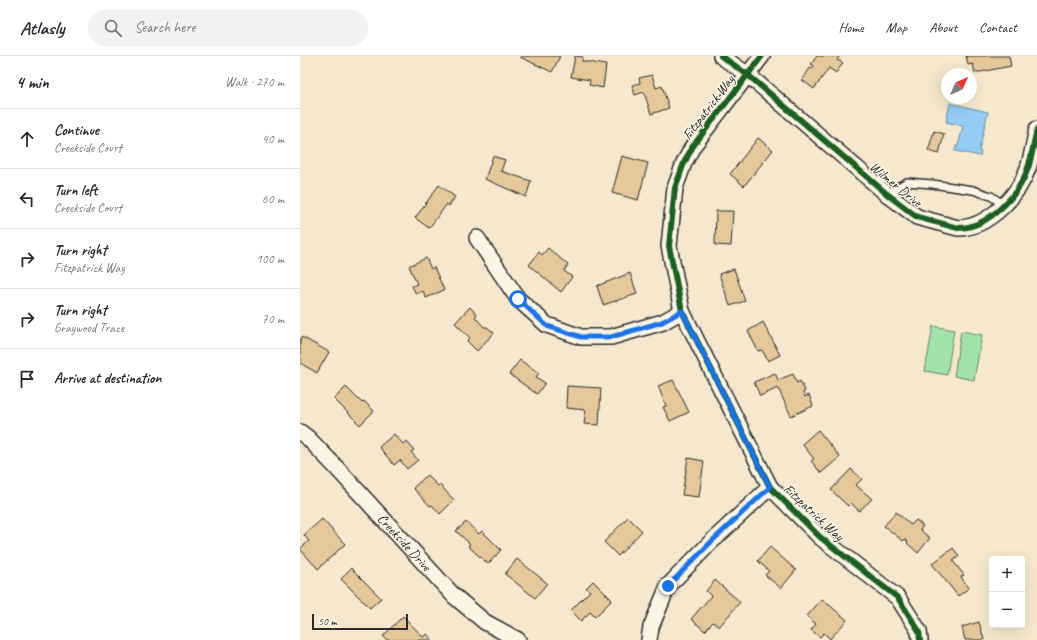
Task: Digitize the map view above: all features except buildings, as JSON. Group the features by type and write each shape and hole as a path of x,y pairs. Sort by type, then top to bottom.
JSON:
{"street":[{"name":"Wilmer Drive","path":"721,56 748,75 887,194 917,217 958,228 965,228 985,220 1009,201 1018,189 1028,169 1037,129"},
{"name":"Fitzpatrick Way","path":"762,56 693,146 684,163 675,188 669,246 682,311 770,487 820,537 898,598 919,631 920,640"},
{"path":"477,238 518,299 547,326 581,337 611,337 662,322 682,311"},
{"name":"Creekside Drive","path":"300,432 334,464 454,596 485,622 518,640"},
{"path":"649,640 651,627 668,586 711,542 770,487"}],"lane":[{"path":"887,194 907,182 932,184 973,190 991,196 1004,205"}],"green space":[{"path":"933,326 954,330 947,375 925,371"},
{"path":"961,331 982,335 974,380 954,376"}],"water":[{"path":"950,104 988,112 979,151 981,152 980,156 955,151 956,146 958,146 963,126 946,122"}],"cycle path":[{"path":"721,56 748,75 887,194 917,217 958,228 969,227 991,216 1010,199 1024,178 1028,168 1037,129"},
{"path":"762,56 693,146 684,163 675,188 669,246 682,311 770,487 820,537 898,598 919,631 920,640"}],"route":[{"path":"518,299 547,326 581,337 611,337 662,322 682,311 720,390 770,487 711,542 668,586"}]}
